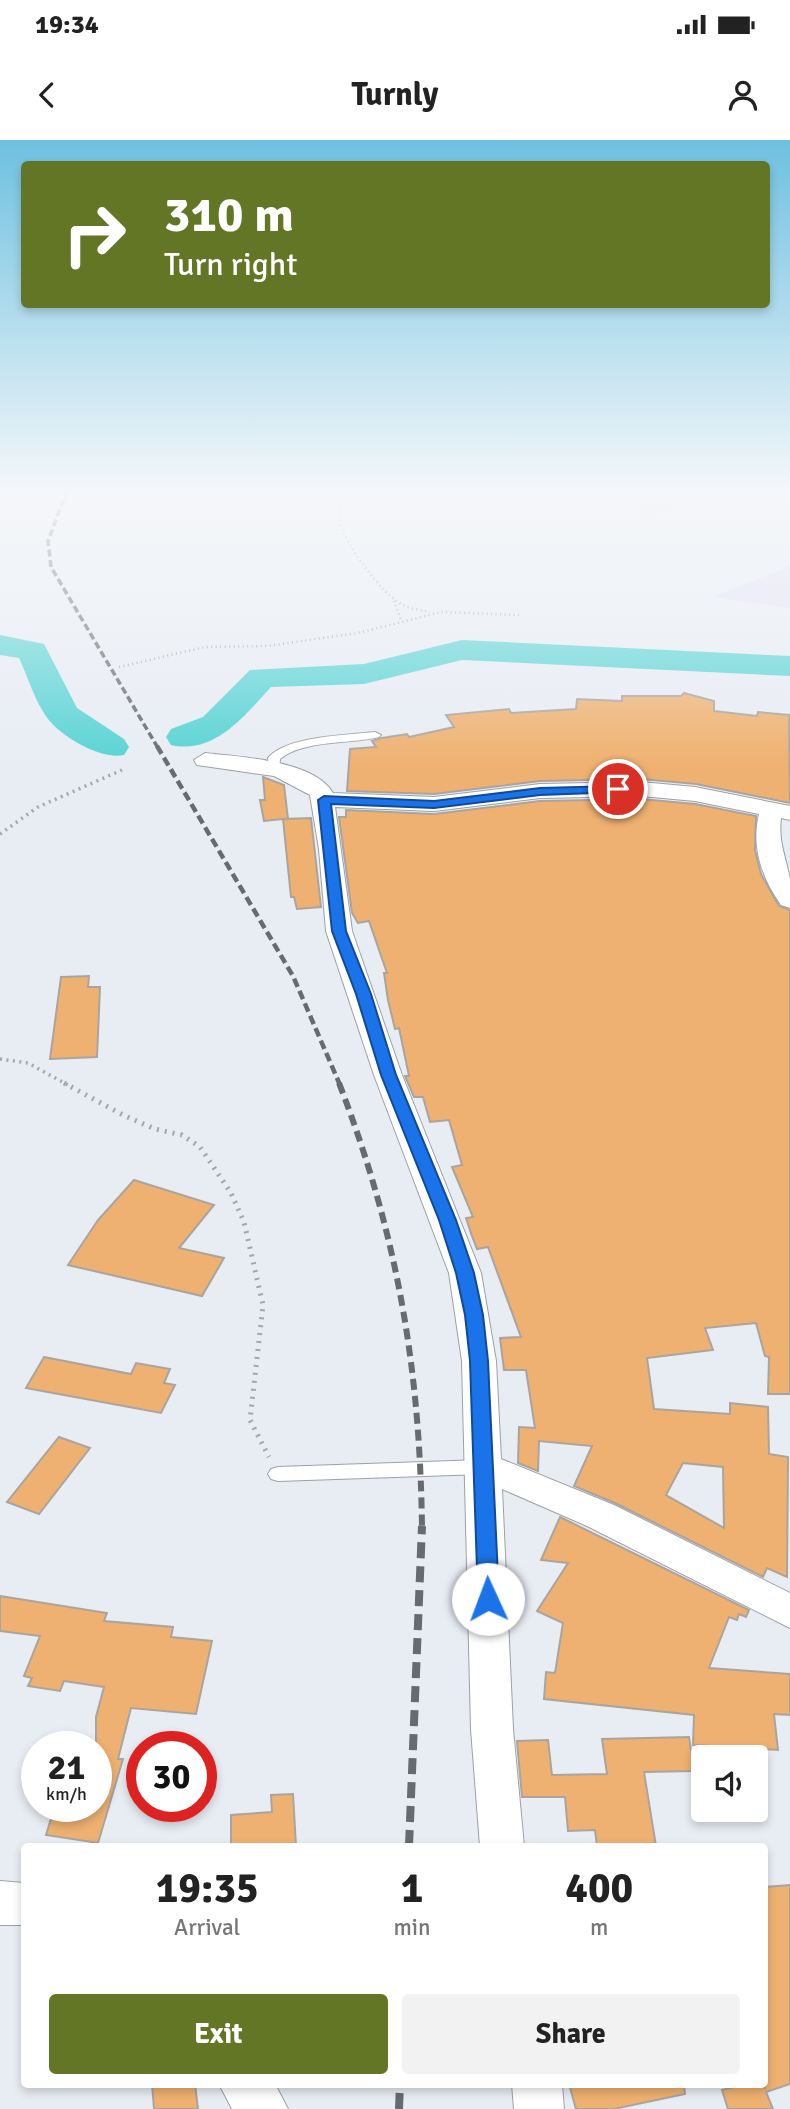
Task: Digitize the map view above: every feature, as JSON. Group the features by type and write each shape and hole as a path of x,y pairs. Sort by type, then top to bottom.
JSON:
{"street":[{"path":"205,760 275,769 307,781 321,792 339,931 363,994 388,1075 447,1220 465,1273 479,1361 492,1729 502,1843"},
{"path":"324,800 434,804 540,791 640,789 695,794 781,811"},
{"path":"781,811 765,828 775,880 790,900"},
{"path":"482,1467 530,1483 630,1527 790,1612"},
{"path":"0,1903 21,1904"},
{"path":"247,2088 263,2109"},
{"path":"537,2088 539,2109"}],"lane":[{"path":"275,769 274,758 289,748 323,740 375,735"},
{"path":"278,1474 482,1467"}],"path":[{"path":"380,582 394,600 401,620"},
{"path":"394,600 415,609 435,612 519,615"},
{"path":"119,667 205,647 267,646 317,640 376,629 435,612"},
{"path":"0,834 38,807 122,769"},
{"path":"0,1059 29,1063 123,1115 155,1129 183,1135 200,1147 223,1181 244,1222 263,1305 250,1420 278,1474"}],"shaded area":[{"path":"751,582 790,582 790,608 713,597"}],"building":[{"path":"684,693 714,701 714,711 757,716 758,712 789,715 790,803 696,784 641,779 540,781 434,794 347,791 350,749 376,747 372,741 382,738 407,734 409,737 454,727 446,715 509,709 511,713 576,709 577,699 622,701 622,696 681,696"},
{"path":"263,777 284,785 288,819 311,818 321,907 297,909 294,897 291,897 283,819 264,821 260,800 265,800"},
{"path":"641,799 695,804 756,816 755,850 761,874 779,906 790,910 790,1394 768,1394 769,1357 765,1356 756,1323 705,1328 713,1350 647,1358 654,1409 730,1414 730,1403 768,1407 769,1454 788,1457 787,1577 767,1568 763,1577 615,1503 574,1486 592,1446 539,1441 538,1471 518,1463 519,1427 535,1428 526,1370 504,1370 500,1338 521,1337 488,1247 477,1249 466,1218 473,1217 452,1167 462,1165 449,1120 430,1122 423,1097 414,1097 405,1076 409,1076 399,1028 395,1029 388,1000 384,973 387,973 369,921 358,923 352,913 339,817 346,817 346,810 434,814 540,801","holes":["683,1463 723,1467 724,1528 666,1495"]},
{"path":"89,976 88,987 100,987 97,1057 50,1059 61,977"},
{"path":"134,1180 214,1205 179,1248 224,1258 202,1296 68,1265 98,1220"},
{"path":"44,1357 131,1374 136,1363 170,1369 164,1383 175,1385 161,1413 26,1388"},
{"path":"59,1437 90,1448 39,1514 7,1502"},
{"path":"560,1517 749,1610 746,1617 739,1614 737,1620 729,1617 709,1668 790,1674 790,1715 774,1714 778,1750 768,1749 768,1745 693,1745 694,1715 544,1699 546,1672 555,1673 563,1623 537,1611 568,1563 541,1560"},
{"path":"0,1596 107,1613 104,1621 173,1627 171,1637 212,1641 196,1714 131,1708 118,1759 123,1759 112,1796 112,1731 96,1731 96,1717 104,1687 64,1681 60,1691 28,1686 32,1678 24,1676 40,1636 0,1631"},
{"path":"689,1737 691,1771 644,1772 656,1843 597,1843 595,1830 568,1831 565,1797 522,1797 517,1741 548,1740 552,1775 607,1774 602,1739"},
{"path":"293,1794 296,1843 231,1843 231,1815 272,1812 271,1795"},
{"path":"50,1822 104,1822 98,1843 46,1835"},
{"path":"790,1885 790,2084 766,2092 773,2109 728,2109 722,2090 768,2088 768,1887"},
{"path":"152,2088 195,2088 198,2109 154,2109"},
{"path":"570,2088 684,2088 685,2094 614,2109 576,2109"}],"waterway":[{"path":"0,645 32,651 62,714 111,747"},
{"path":"184,737 216,725 262,677 364,674 462,650 790,666"}],"railway":[{"path":"60,582 158,748"},
{"path":"157,746 293,976 340,1085"},
{"path":"339,1083 376,1193 402,1301 416,1412 422,1527"},
{"path":"409,1843 422,1527"},
{"path":"399,2109 400,2088"}],"route":[{"path":"488,1599 479,1361 474,1315 465,1273 447,1220 388,1075 363,994 339,931 324,800 408,804 463,803 540,791 618,789"}]}
